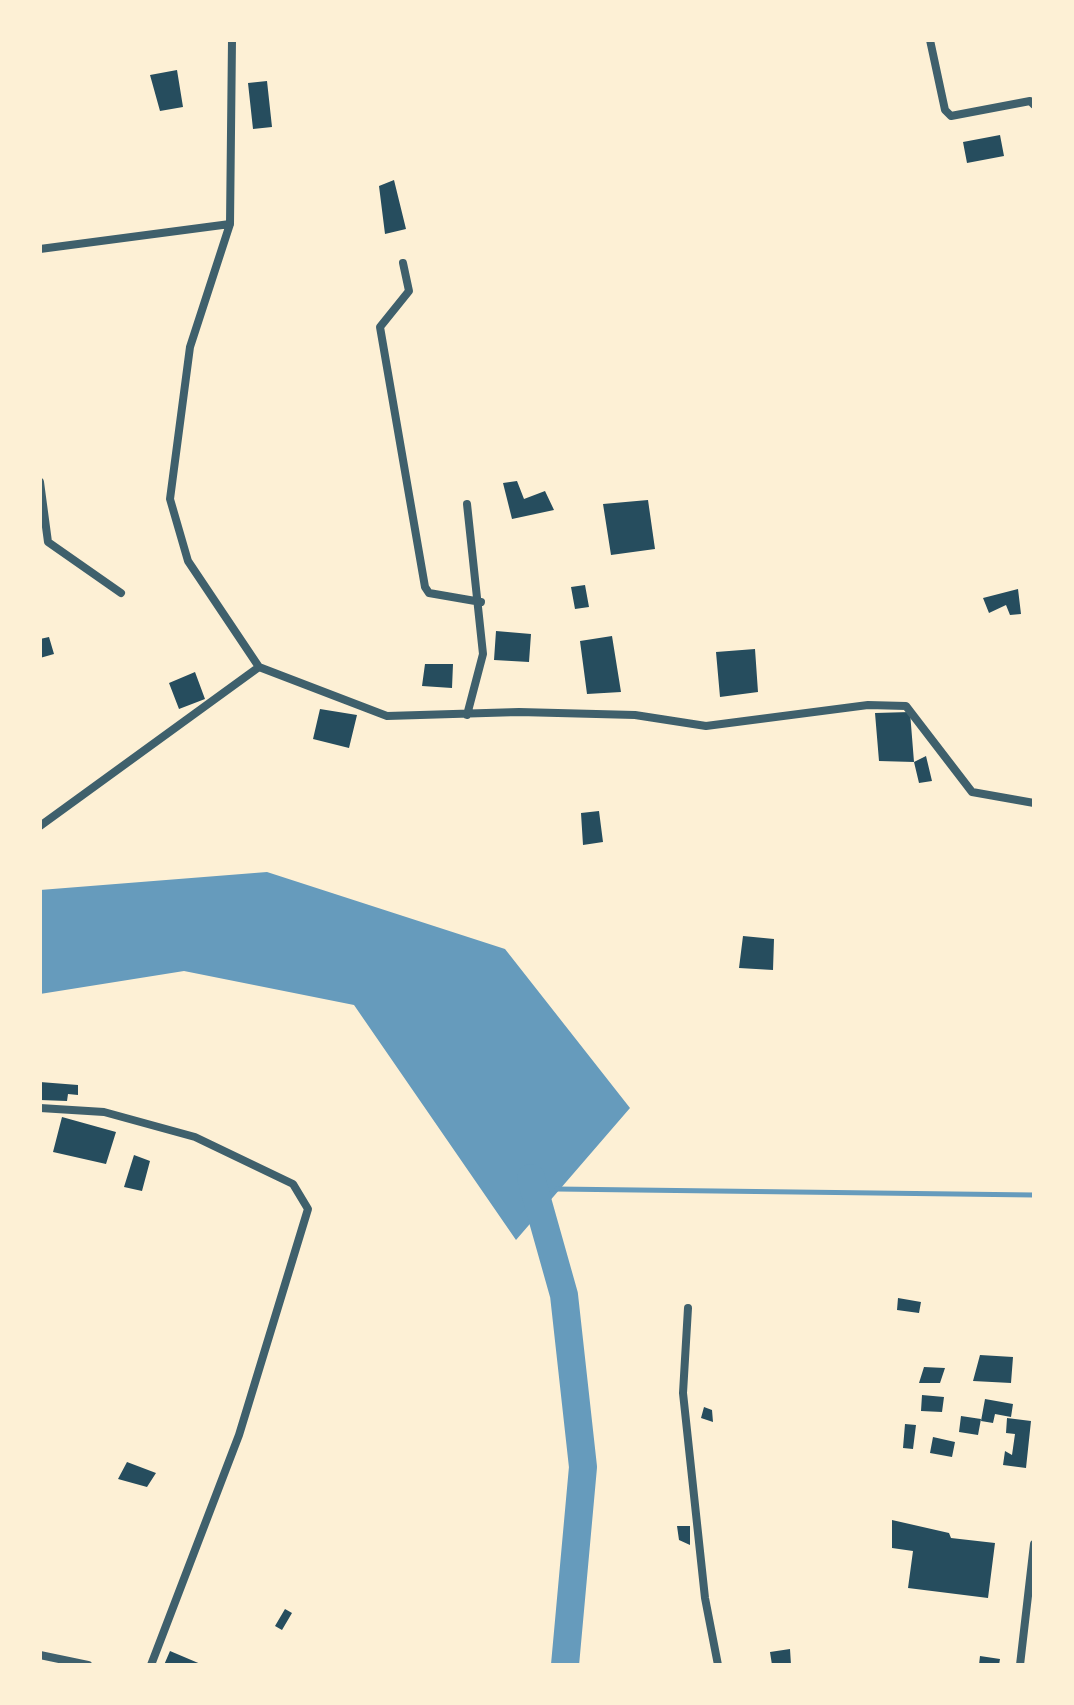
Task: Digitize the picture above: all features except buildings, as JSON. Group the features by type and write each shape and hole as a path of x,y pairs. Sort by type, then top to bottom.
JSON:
{"street":[{"path":"232,40 230,224 190,347 170,500 188,561 259,667 387,716 635,715 706,726 868,704 906,706 972,792 1034,803"},
{"path":"930,40 945,110 951,116 1030,101 1034,105"},
{"path":"40,249 230,224"},
{"path":"403,263 409,291 380,327 425,586 429,593 480,602"},
{"path":"40,482 48,542 121,593"},
{"path":"468,504 483,654 468,715"},
{"path":"40,826 259,667"},
{"path":"40,1108 104,1112 195,1137 293,1184 308,1209 239,1435 151,1665"},
{"path":"688,1308 682,1393 705,1598 718,1665"},
{"path":"1020,1665 1034,1544"},
{"path":"40,1655 88,1665"}],"water":[{"path":"267,872 505,949 630,1108 516,1240 354,1005 184,971 40,994 40,890"}],"waterway":[{"path":"531,1178 564,1295 583,1467 565,1665"},
{"path":"557,1189 1034,1195"}]}
